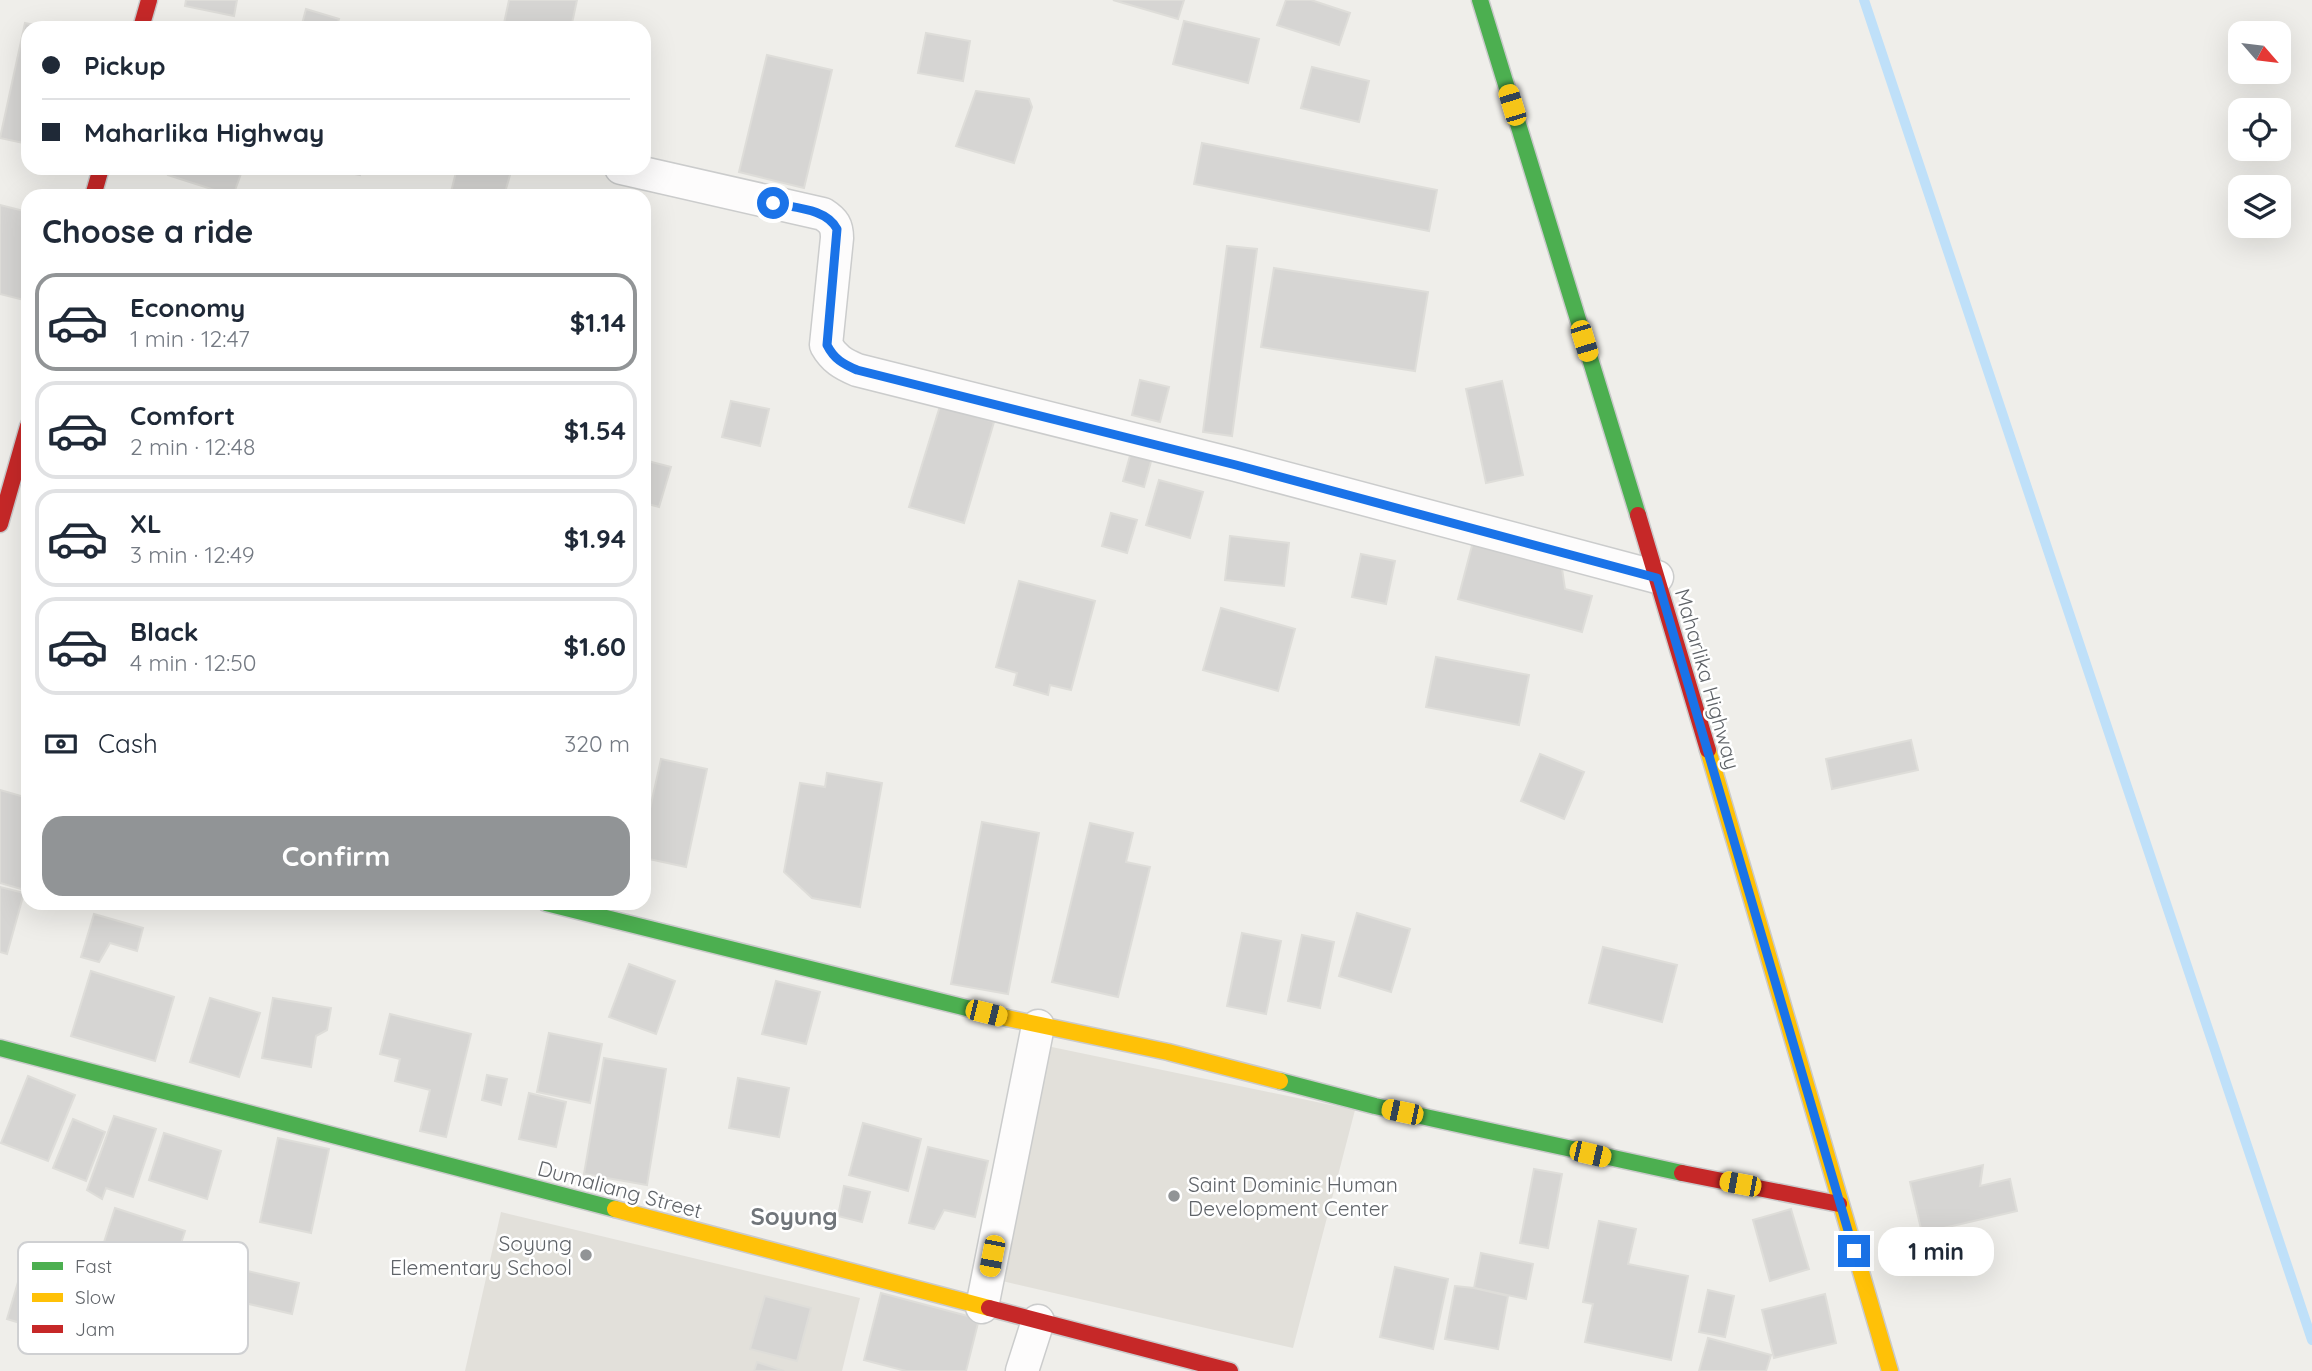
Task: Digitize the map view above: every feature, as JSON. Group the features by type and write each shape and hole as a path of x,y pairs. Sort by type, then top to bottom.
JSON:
{"main road":[{"path":"143,21 149,0"},
{"name":"Maharlika Highway","path":"1480,0 1657,578 1890,1371"},
{"path":"0,524 21,450"},
{"path":"574,910 1038,1026 1168,1052 1375,1106 1617,1160 1839,1204"},
{"name":"Dumaliang Street","path":"0,1048 1230,1371"}],"street":[{"path":"651,175 823,214 833,221 837,238 827,345 833,357 843,364 1236,465 1657,578"},
{"path":"982,1307 1038,1026"},
{"path":"1022,1371 1038,1321"}],"shaded area":[{"name":"Saint Dominic Human Development Center","path":"1042,1045 1355,1110 1293,1348 1002,1281"},
{"name":"Soyung Elementary School","path":"501,1212 860,1298 842,1371 465,1371"}],"building":[{"path":"186,0 237,0 234,16 185,6"},
{"path":"509,0 577,0 572,21 504,21"},
{"path":"1113,0 1184,0 1178,19"},
{"path":"1286,0 1311,0 1350,13 1339,45 1277,25"},
{"path":"306,9 339,19 338,21 303,21"},
{"path":"1184,21 1259,39 1248,83 1173,64"},
{"path":"926,33 970,41 963,81 918,73"},
{"path":"21,41 21,142 0,138"},
{"path":"767,55 832,70 804,188 739,172"},
{"path":"1312,67 1369,81 1359,122 1301,108"},
{"path":"976,91 1029,99 1032,107 1014,163 956,146"},
{"path":"1202,143 1437,190 1429,231 1194,184"},
{"path":"168,175 240,175 236,189 211,189"},
{"path":"455,175 510,175 506,189 452,189"},
{"path":"0,205 21,210 21,299 0,294"},
{"path":"1227,246 1257,249 1232,436 1203,432"},
{"path":"1274,268 1428,292 1415,371 1261,347"},
{"path":"1140,380 1169,387 1160,422 1132,415"},
{"path":"1502,381 1523,475 1486,483 1466,389"},
{"path":"731,401 769,409 760,446 722,437"},
{"path":"940,406 994,422 964,523 909,507"},
{"path":"1131,452 1152,458 1144,487 1123,481"},
{"path":"651,462 671,467 659,507 651,505"},
{"path":"1159,480 1203,492 1190,538 1146,525"},
{"path":"1111,513 1137,520 1127,553 1102,546"},
{"path":"1230,536 1289,543 1284,586 1225,580"},
{"path":"1474,538 1561,562 1565,589 1592,596 1582,632 1458,599"},
{"path":"1361,554 1395,561 1386,604 1352,597"},
{"path":"1019,581 1095,601 1071,690 1050,685 1048,695 1014,685 1017,673 996,667"},
{"path":"1221,608 1295,629 1278,691 1203,670"},
{"path":"1436,657 1529,675 1519,725 1426,707"},
{"path":"1911,740 1918,770 1832,789 1826,759"},
{"path":"1540,754 1584,772 1564,819 1521,801"},
{"path":"661,759 707,769 686,867 651,860 651,804"},
{"path":"827,773 882,783 860,907 812,898 784,872 800,783 825,787"},
{"path":"0,790 21,796 21,889 0,883"},
{"path":"982,822 1039,833 1008,994 951,984"},
{"path":"1090,823 1133,833 1126,862 1150,867 1118,997 1052,982"},
{"path":"0,887 21,892 21,904 7,954 0,952"},
{"path":"1357,913 1410,929 1391,992 1339,976"},
{"path":"94,914 143,928 137,951 110,943 99,962 81,957"},
{"path":"1242,933 1281,941 1266,1014 1227,1006"},
{"path":"1302,935 1334,942 1320,1008 1288,1001"},
{"path":"1603,947 1677,965 1662,1022 1589,1003"},
{"path":"629,964 675,981 656,1034 609,1017"},
{"path":"91,971 174,997 155,1061 71,1036"},
{"path":"776,981 820,992 806,1044 762,1034"},
{"path":"210,998 260,1013 239,1077 190,1062"},
{"path":"273,998 331,1008 327,1030 316,1036 311,1067 262,1058"},
{"path":"390,1014 471,1034 446,1137 420,1131 430,1090 395,1081 400,1059 380,1054"},
{"path":"549,1033 602,1044 590,1103 537,1092"},
{"path":"604,1058 666,1069 647,1185 584,1174"},
{"path":"487,1075 507,1079 501,1105 482,1100"},
{"path":"28,1076 75,1095 48,1161 1,1143"},
{"path":"738,1078 789,1088 779,1137 729,1128"},
{"path":"529,1093 566,1102 556,1147 519,1139"},
{"path":"114,1116 156,1129 133,1197 106,1188 102,1199 87,1190"},
{"path":"73,1119 105,1132 86,1181 53,1168"},
{"path":"863,1123 921,1139 908,1191 849,1175"},
{"path":"164,1133 221,1151 207,1199 149,1180"},
{"path":"278,1138 329,1149 311,1233 260,1222"},
{"path":"928,1147 988,1161 975,1217 944,1210 934,1229 909,1223"},
{"path":"1983,1165 1980,1186 2010,1179 2017,1211 1922,1233 1910,1182"},
{"path":"1534,1169 1562,1174 1548,1248 1520,1243"},
{"path":"844,1186 870,1192 862,1222 838,1216"},
{"path":"115,1208 185,1231 181,1242 104,1242"},
{"path":"1791,1209 1809,1269 1770,1281 1753,1220"},
{"path":"1599,1221 1636,1229 1628,1264 1688,1276 1671,1360 1585,1342 1593,1304 1583,1302"},
{"path":"1481,1253 1533,1264 1526,1299 1474,1288"},
{"path":"1395,1267 1448,1279 1433,1349 1380,1337"},
{"path":"248,1271 299,1283 292,1314 248,1304"},
{"path":"18,1282 18,1322 7,1319"},
{"path":"1455,1286 1508,1296 1498,1349 1445,1339"},
{"path":"1708,1290 1734,1296 1725,1337 1699,1332"},
{"path":"881,1293 979,1319 966,1371 906,1371 864,1360"},
{"path":"1825,1294 1836,1343 1774,1358 1762,1310"},
{"path":"765,1296 811,1308 797,1361 750,1349"},
{"path":"1708,1338 1771,1355 1766,1371 1699,1371"},
{"path":"757,1362 784,1371 754,1371"}],"waterway":[{"path":"1864,0 2312,1340"}],"traffic: fast":[{"path":"1480,0 1638,515"},
{"path":"574,910 1007,1018"},
{"path":"0,1048 615,1209"},
{"path":"1280,1081 1375,1106 1682,1173"}],"traffic: slow":[{"path":"1708,750 1890,1371"},
{"path":"1007,1018 1168,1052 1280,1081"},
{"path":"615,1209 989,1308"}],"traffic: jam":[{"path":"143,21 149,0"},
{"path":"95,189 99,175"},
{"path":"0,524 21,450"},
{"path":"1638,515 1708,750"},
{"path":"1682,1173 1839,1204"},
{"path":"989,1308 1230,1371"}],"place":[{"name":"Saint Dominic Human Development Center","path":"1174,1196"},
{"name":"Soyung Elementary School","path":"586,1255"}],"district":[{"name":"Soyung","path":"794,1216"}],"route":[{"path":"773,203 823,214 833,221 837,238 827,345 833,357 857,370 1236,465 1657,578 1854,1251"}]}
